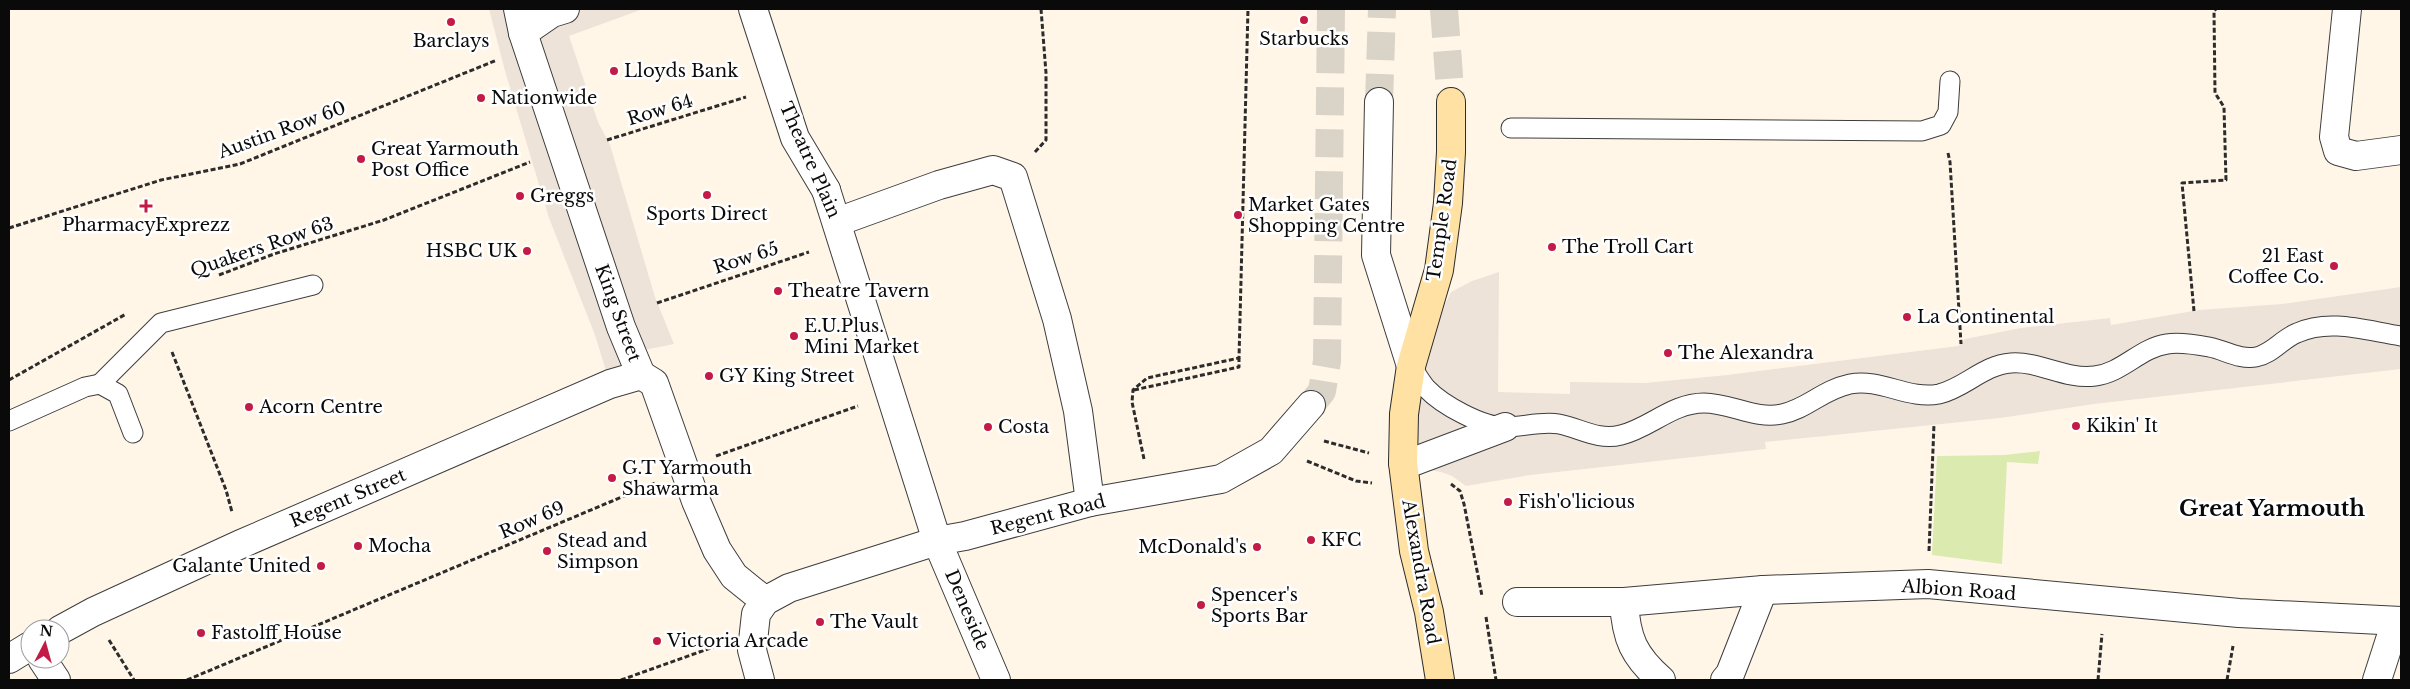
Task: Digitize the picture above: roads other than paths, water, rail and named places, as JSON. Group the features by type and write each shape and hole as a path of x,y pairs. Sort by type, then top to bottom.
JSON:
{"main road":[{"name":"Temple Road","path":"1404,471 1404,414 1411,366 1439,270 1452,152 1451,102"},
{"name":"Alexandra Road","path":"1404,471 1414,551 1429,612 1440,680"}],"street":[{"path":"520,21 565,9"},
{"name":"Theatre Plain","path":"753,9 795,138 826,190 937,541"},
{"path":"2347,9 2334,137 2338,151 2356,156 2401,150"},
{"name":"King Street","path":"520,21 621,326 641,375 654,383 716,550 734,576 766,601"},
{"name":"Temple Road","path":"1380,102 1376,255 1411,366"},
{"path":"840,232 939,185 993,170 1013,177 1057,318 1078,411 1090,502"},
{"name":"Regent Street","path":"70,625 93,612 241,544 610,384 641,375"},
{"name":"Regent Road","path":"766,601 789,588 937,541 965,536 1090,502 1221,479 1271,451 1311,405"},
{"path":"1404,471 1415,461 1505,427"},
{"name":"Deneside","path":"937,541 996,680"},
{"name":"Albion Road","path":"1517,602 1624,602 1763,590 1928,584 2239,613 2399,621"},
{"path":"1725,680 1730,674 1763,590"},
{"path":"760,680 752,650 753,628 756,614 766,601"},
{"path":"1624,602 1625,621 1631,644 1643,664 1660,680"},
{"path":"2377,680 2399,621"},
{"path":"49,669 56,680"}],"lane":[{"path":"1510,128 1922,130 1940,126 1948,112 1950,81"},
{"path":"9,421 85,387 100,384 161,323 313,284"},
{"path":"1411,366 1427,389 1459,412 1481,423 1505,427 1558,424 1592,435 1617,436 1640,430 1672,409 1703,403 1723,406 1751,414 1782,415 1804,406 1827,390 1852,384 1883,385 1911,395 1938,394 1964,384 1985,369 2010,363 2035,364 2068,375 2094,376 2116,370 2144,353 2167,344 2210,347 2238,356 2256,357 2275,348 2289,336 2311,327 2344,326 2401,336"},
{"path":"100,384 118,394 133,433"}],"tunnel":[{"path":"1311,405 1322,391 1327,361 1331,9"},
{"path":"1379,102 1382,9"},
{"path":"1444,9 1451,102"}],"place":[{"name":"Starbucks","path":"1304,20"},
{"name":"Barclays","path":"451,22"},
{"name":"Lloyds Bank","path":"614,71"},
{"name":"Nationwide","path":"481,98"},
{"name":"Great Yarmouth Post Office","path":"361,159"},
{"name":"Sports Direct","path":"707,195"},
{"name":"Greggs","path":"520,196"},
{"name":"PharmacyExprezz","path":"146,206"},
{"name":"Market Gates Shopping Centre","path":"1238,215"},
{"name":"The Troll Cart","path":"1552,247"},
{"name":"HSBC UK","path":"527,251"},
{"name":"21 East Coffee Co.","path":"2334,266"},
{"name":"Theatre Tavern","path":"778,291"},
{"name":"La Continental","path":"1907,317"},
{"name":"E.U.Plus. Mini Market","path":"794,336"},
{"name":"The Alexandra","path":"1668,353"},
{"name":"GY King Street","path":"709,376"},
{"name":"Acorn Centre","path":"249,407"},
{"name":"Kikin' It","path":"2076,426"},
{"name":"Costa","path":"988,427"},
{"name":"G.T Yarmouth Shawarma","path":"612,478"},
{"name":"Fish'o'licious","path":"1508,502"},
{"name":"KFC","path":"1311,540"},
{"name":"Mocha","path":"358,546"},
{"name":"McDonald's","path":"1257,547"},
{"name":"Stead and Simpson","path":"547,551"},
{"name":"Galante United","path":"321,566"},
{"name":"Spencer's Sports Bar","path":"1201,605"},
{"name":"The Vault","path":"820,622"},
{"name":"Fastolff House","path":"201,633"},
{"name":"Victoria Arcade","path":"657,641"}],"district":[{"name":"Great Yarmouth","path":"2272,508"}]}
